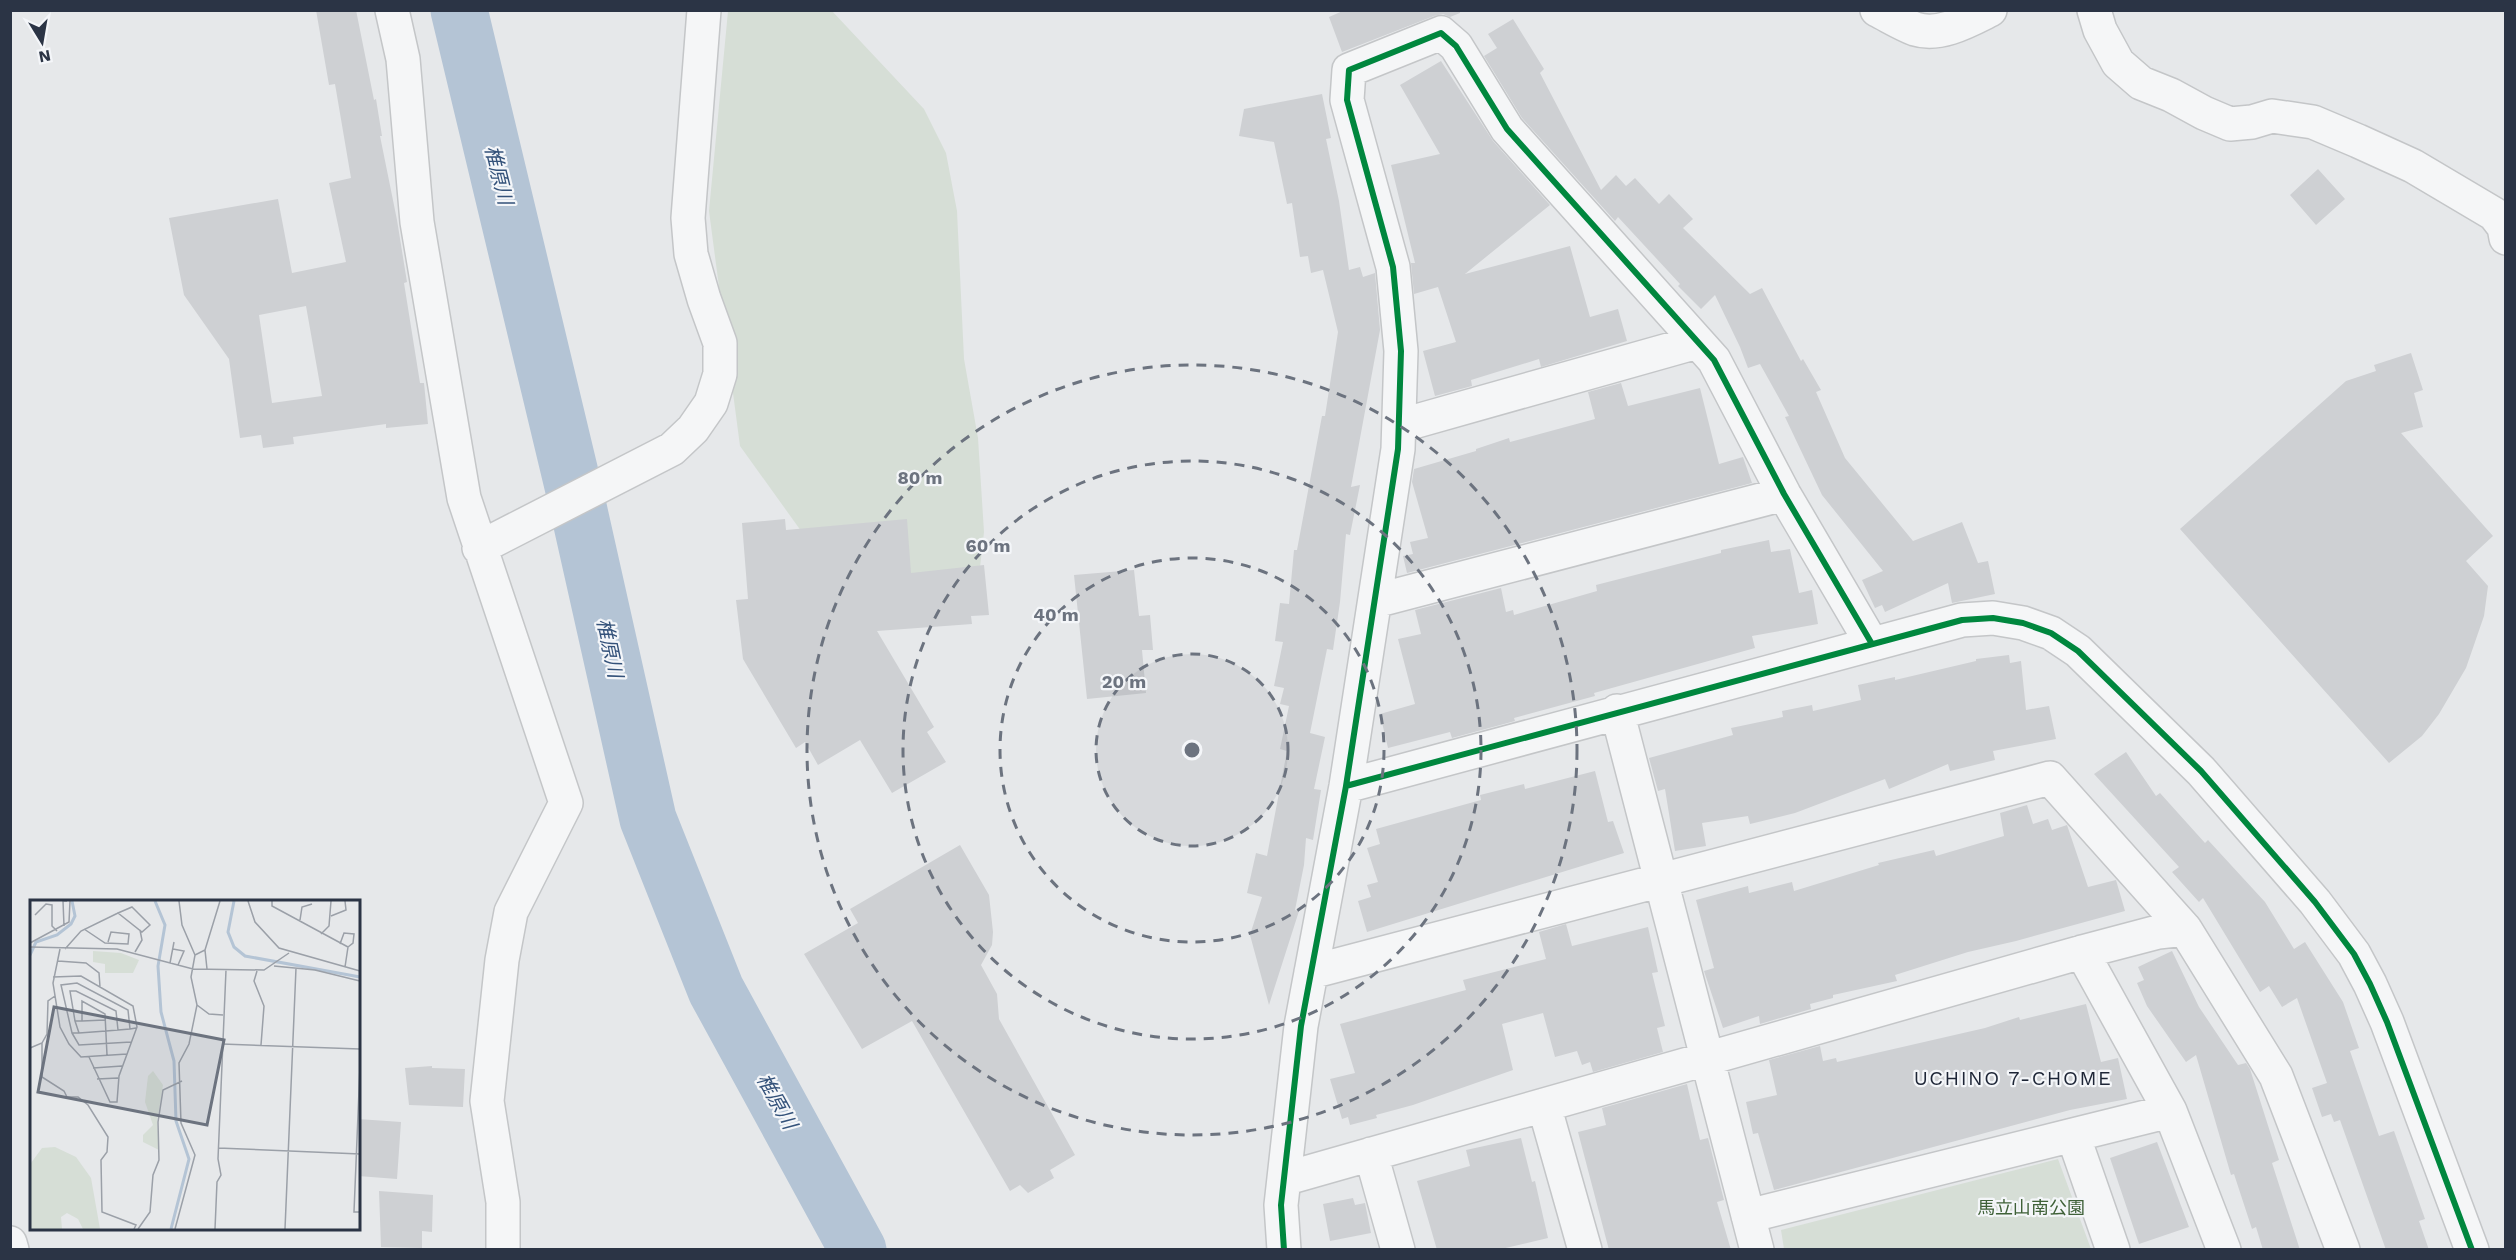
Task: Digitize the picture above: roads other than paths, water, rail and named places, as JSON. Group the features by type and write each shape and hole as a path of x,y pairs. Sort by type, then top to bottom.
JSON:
{"street":[{"path":"392,10 403,59 417,222 464,498 566,803 511,912 502,960 487,1101 503,1202 503,1250"},
{"path":"479,548 672,449 693,429 711,403 720,374 720,344 691,254 688,218 704,10"},
{"path":"1876,10 1916,29 1940,30 1966,22 1990,10"},
{"path":"2094,10 2100,30 2118,63 2141,83 2230,124 2252,122 2272,116 2313,122 2358,141 2413,166 2494,214 2504,227 2505,238"},
{"path":"1284,1250 1281,1205 1301,1026 1346,786 1398,449 1401,351 1393,267 1347,100 1349,70 1441,33 1456,46 1507,129 1713,360 1784,494 1872,644"},
{"path":"1399,426 1697,342"},
{"path":"1375,600 1784,494"},
{"path":"1346,786 1617,711 1962,620 1993,618 2051,633 2079,651 2201,771 2315,902 2359,964 2387,1022 2472,1250"},
{"path":"1617,711 1756,1250"},
{"path":"1311,972 2050,778 2185,929 2276,1076 2343,1250"},
{"path":"1284,1179 2082,952 2158,932 2185,929"},
{"path":"2082,952 2170,1112 2224,1250"},
{"path":"1544,1105 1584,1250"},
{"path":"1748,1216 2170,1112"},
{"path":"2073,1135 2113,1250"},
{"path":"1371,1154 1398,1250"},
{"path":"10,1243 12,1250"}],"waterway":[{"name":"椎原川","path":"459,10 579,511 648,819 716,990 858,1250"}],"district":[{"name":"UCHINO 7-CHOME","path":"2013,1078"}],"park label":[{"name":"馬立山南公園","path":"2031,1208"}]}
